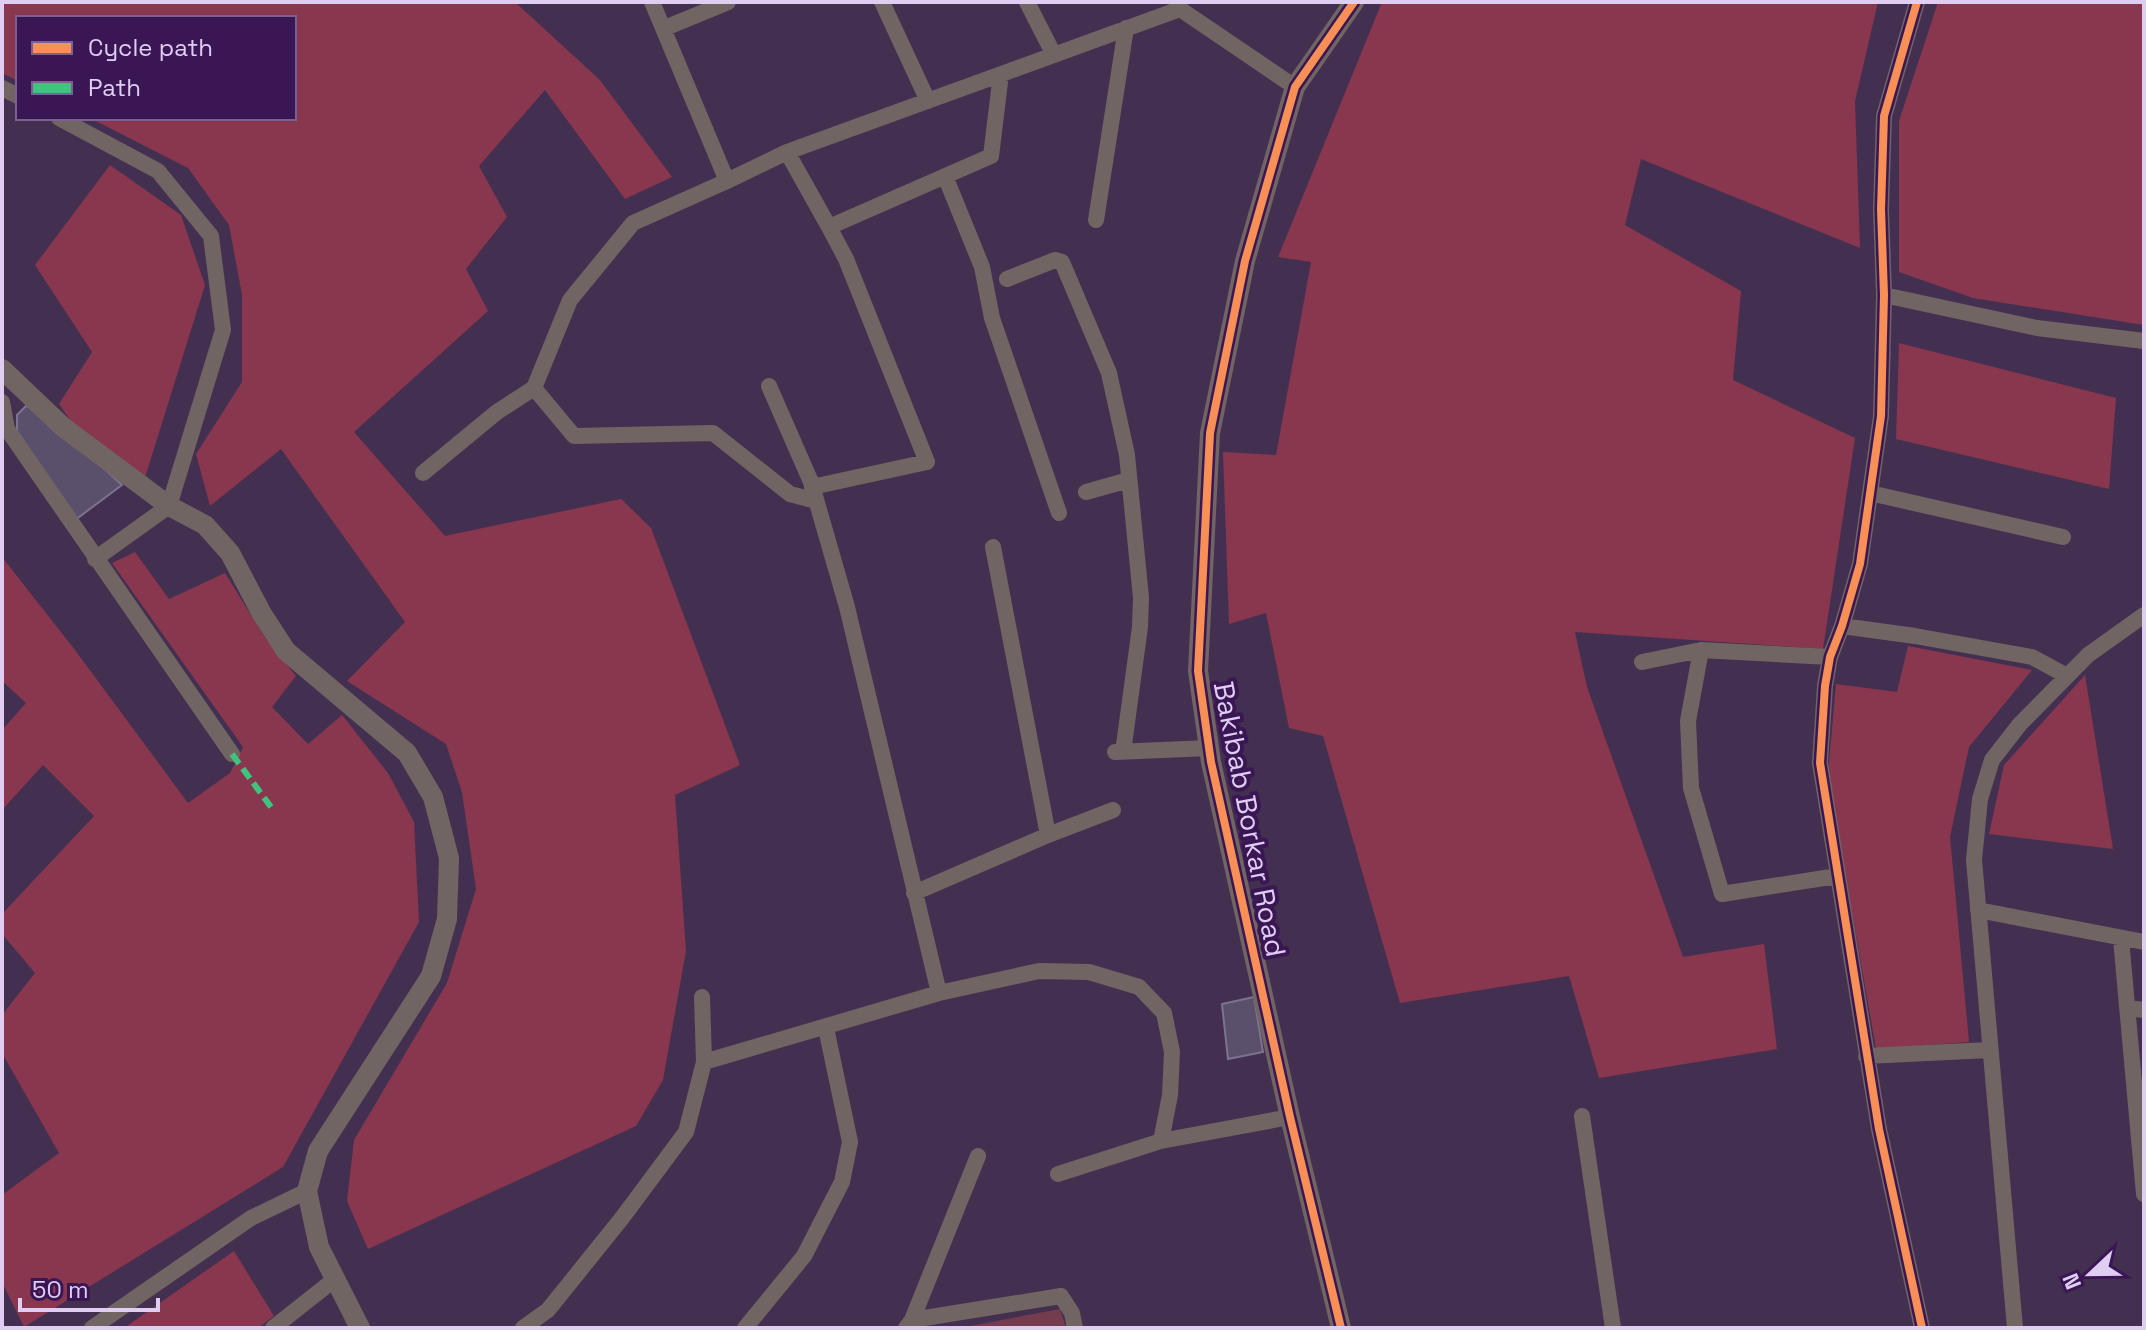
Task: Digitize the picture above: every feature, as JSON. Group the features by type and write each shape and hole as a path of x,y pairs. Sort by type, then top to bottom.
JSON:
{"street":[{"path":"652,2 727,181"},
{"path":"665,28 728,2"},
{"path":"882,2 928,101"},
{"path":"1027,2 1054,55"},
{"name":"Bakibab Borkar Road","path":"1341,1328 1290,1117 1209,748 1198,671 1210,433 1245,261 1295,87 1354,2"},
{"path":"1917,2 1884,116 1881,416 1860,564 1830,657 1820,763 1866,1056 1922,1328"},
{"path":"423,473 497,412 534,388 570,300 633,223 787,152 1126,28 1178,5 1295,87"},
{"path":"1096,220 1126,28"},
{"path":"829,227 991,156 1001,74"},
{"path":"63,120 158,171 211,236 223,330 169,506 95,559"},
{"path":"534,388 574,436 713,433 790,494 814,494 927,462 846,259 787,152"},
{"path":"945,176 982,267 992,318 1059,513"},
{"path":"1007,279 1055,260 1062,262 1109,373 1127,455 1141,598 1140,627 1119,752 1209,748"},
{"path":"1884,295 2037,328 2144,341"},
{"path":"2,369 63,427 169,506 205,525 230,553 262,614 286,651 407,753 433,797 449,858 447,919 431,976 318,1151 307,1191 319,1247 353,1325"},
{"path":"769,386 814,494 847,607 939,993"},
{"path":"2,402 7,429 232,754"},
{"path":"1086,492 1129,480"},
{"path":"1870,493 2063,537"},
{"path":"993,547 1048,835"},
{"path":"2015,1328 1974,860 1980,799 1992,760 2020,724 2088,655 2144,615"},
{"path":"1842,626 2032,657 2067,676"},
{"path":"1642,662 1701,650 1830,657"},
{"path":"1701,650 1688,721 1691,788 1722,894 1837,876"},
{"path":"914,893 1113,810"},
{"path":"1978,910 2144,942"},
{"path":"2121,939 2135,1009 2144,1194"},
{"path":"704,1062 939,993 1039,971 1089,972 1139,987 1164,1013 1172,1052 1170,1095 1161,1141"},
{"path":"523,1328 548,1310 686,1132 704,1062 702,997"},
{"path":"745,1328 804,1256 842,1182 850,1142 826,1028"},
{"path":"1866,1056 1989,1050"},
{"path":"1582,1116 1613,1328"},
{"path":"1058,1174 1161,1141 1290,1117"},
{"path":"909,1324 978,1156"},
{"path":"92,1328 251,1218 307,1191"},
{"path":"273,1328 335,1279"},
{"path":"909,1324 1061,1296 1072,1313 1075,1328"}],"shaded area":[{"path":"2,2 515,2 600,80 672,177 625,199 545,90 479,166 507,217 466,269 488,311 354,432 445,536 621,499 651,528 740,765 675,795 686,951 663,1080 636,1126 368,1249 347,1201 354,1140 447,983 476,889 462,792 446,744 347,681 405,622 281,449 210,506 196,454 242,382 242,295 229,225 188,168 94,120 296,120 296,16 16,16 16,80 2,73"},
{"path":"1382,2 1878,2 1855,101 1860,248 1641,159 1625,225 1741,291 1733,380 1855,438 1823,649 1575,632 1587,687 1683,957 1764,944 1777,1049 1599,1078 1569,976 1400,1003 1323,736 1289,728 1266,613 1229,624 1223,452 1276,455 1311,262 1278,257"},
{"path":"1938,2 2144,2 2144,325 1973,298 1899,272 1899,121"},
{"path":"110,165 181,215 205,285 143,484 71,421 59,404 92,352 35,265"},
{"path":"1899,343 2116,398 2109,489 1896,439"},
{"path":"135,552 169,599 225,573 264,636 296,676 272,707 308,744 342,715 388,773 414,822 419,922 283,1167 24,1327 2,1282 2,1195 59,1153 2,1053 2,1015 35,973 2,934 2,914 94,816 43,765 2,810 2,730 26,703 2,681 2,557 188,803 230,773 243,747 112,563"},
{"path":"1908,646 2032,670 1969,747 1950,837 1969,1042 1876,1049 1828,774 1836,684 1897,692"},
{"path":"2085,675 2113,849 1989,834 2004,765"},
{"path":"234,1251 274,1316 258,1328 124,1328"},
{"path":"1060,1309 1066,1328 960,1328"}],"building":[{"path":"26,406 41,411 122,485 75,520 17,431 17,415"},
{"path":"1254,997 1263,1052 1228,1059 1222,1004"}],"marked path":[{"path":"232,754 271,807"}],"cycle path":[{"path":"1341,1328 1290,1117 1211,762 1198,671 1210,433 1245,261 1295,87 1354,2"},
{"path":"1917,2 1884,116 1881,416 1860,564 1830,657 1820,763 1879,1129 1922,1328"}]}
